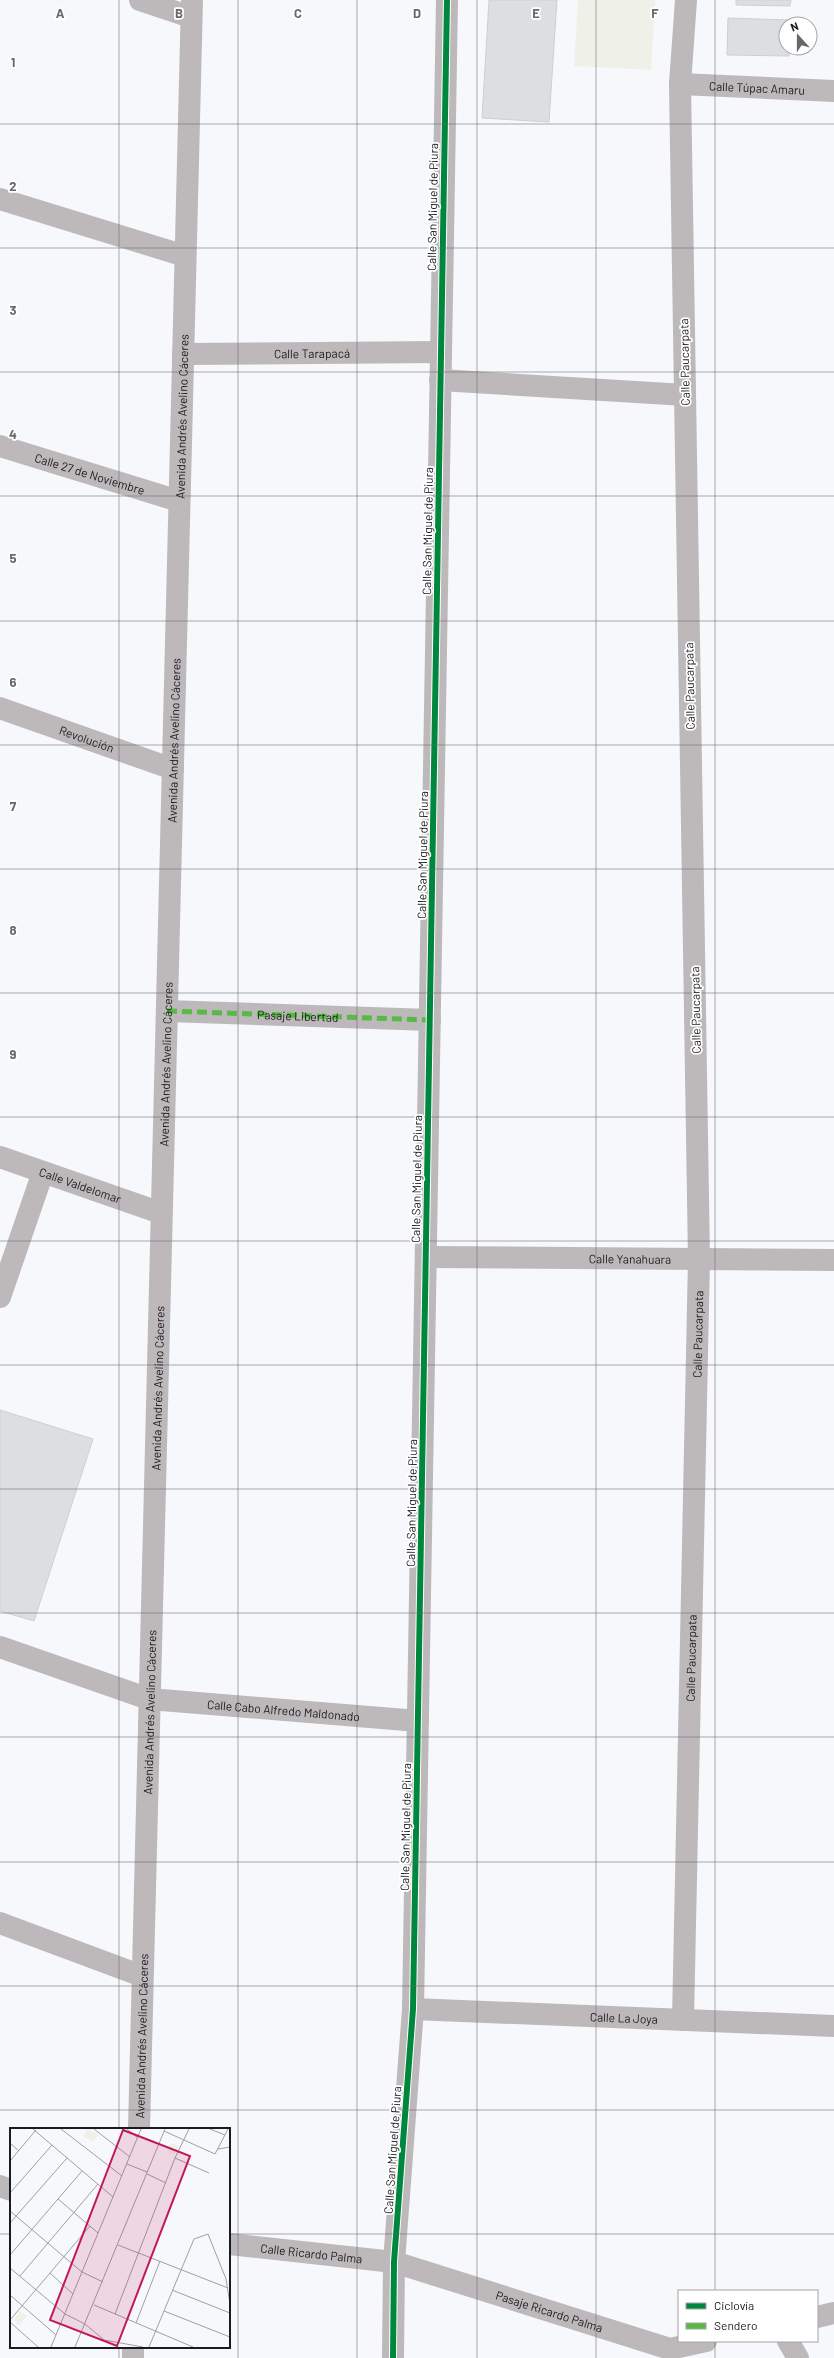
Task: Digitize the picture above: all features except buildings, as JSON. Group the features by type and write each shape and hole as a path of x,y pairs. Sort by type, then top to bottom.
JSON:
{"street":[{"path":"140,0 192,8"},
{"name":"Calle San Miguel de Piura","path":"392,2358 394,2262 413,2009 447,0"},
{"name":"Calle Paucarpata","path":"683,2020 699,1259 680,84 686,0"},
{"name":"Avenida Andrés Avelino Cáceres","path":"139,2128 192,8"},
{"name":"Calle Túpac Amaru","path":"680,84 834,91"},
{"path":"0,199 185,256"},
{"name":"Calle Tarapacá","path":"183,354 441,352"},
{"path":"440,380 684,395"},
{"name":"Calle 27 de Noviembre","path":"0,446 179,501"},
{"name":"Revolución","path":"0,708 173,770"},
{"name":"Pasaje Libertad","path":"167,1011 430,1020"},
{"name":"Calle Valdelomar","path":"0,1158 161,1213"},
{"path":"0,1297 44,1172"},
{"name":"Calle Yanahuara","path":"426,1257 834,1260"},
{"name":"Calle Cabo Alfredo Maldonado","path":"0,1647 149,1699 418,1721"},
{"path":"0,1923 142,1976"},
{"name":"Calle La Joya","path":"413,2009 834,2026"},
{"path":"0,2186 10,2190"},
{"name":"Calle Ricardo Palma","path":"230,2244 394,2262"},
{"name":"Pasaje Ricardo Palma","path":"394,2262 670,2349 702,2342"},
{"path":"818,2317 834,2313"},
{"path":"789,2342 798,2358"}],"shaded area":[{"path":"578,0 655,0 651,70 574,66"}],"marked path":[{"path":"167,1011 430,1020"}],"cycle path":[{"path":"393,2358 394,2262 413,2009 447,0"}]}
